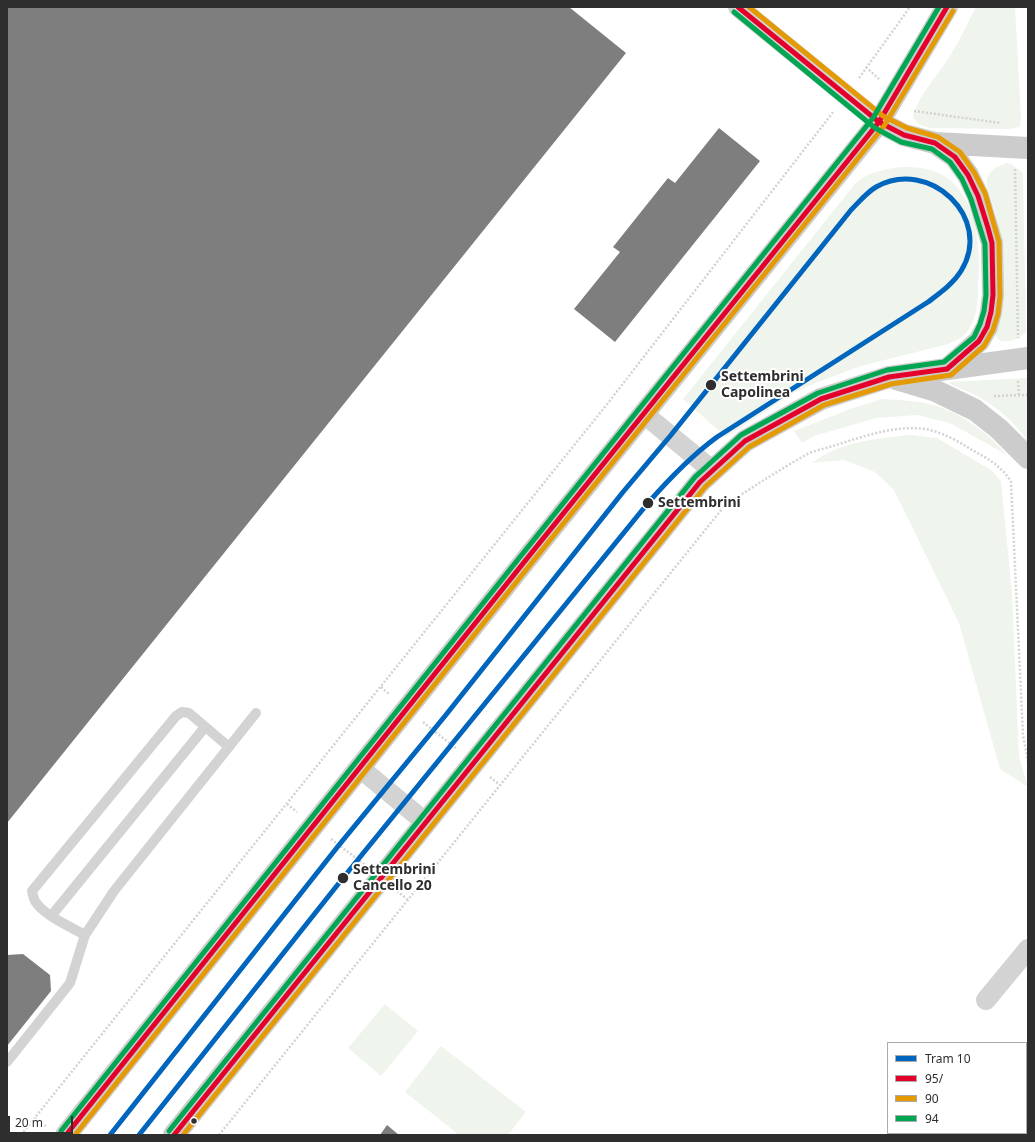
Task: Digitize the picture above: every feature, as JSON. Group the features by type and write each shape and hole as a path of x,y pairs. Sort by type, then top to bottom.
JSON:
{"main road":[{"path":"66,1135 879,122 947,7"},
{"path":"879,122 904,134 935,143 1028,148"},
{"path":"935,143 955,157 968,175 978,196 992,243 993,295 987,328 979,341 947,369"},
{"path":"174,1135 700,482 745,441 821,399 889,377 1023,358"},
{"path":"889,377 936,391 975,410 999,429 1028,458"}],"street":[{"path":"738,7 879,122"},
{"path":"644,414 713,471"},
{"path":"360,768 425,822"},
{"path":"986,1000 1028,949"}],"lane":[{"path":"85,935 40,907 34,900 32,891 176,716 182,712 189,714 229,747"},
{"path":"7,1062 70,983 85,935 114,891 256,713"},
{"path":"52,915 205,727"}],"path":[{"path":"879,79 866,67 910,7"},
{"path":"21,1135 608,403 847,95"},
{"path":"914,111 1007,124"},
{"path":"1015,166 1023,358 1018,395"},
{"path":"992,397 1027,395"},
{"path":"219,1135 726,504 805,455 874,433 899,429 925,429 948,436 987,458 1003,470 1011,482 1023,735 1028,762"},
{"path":"381,687 500,785"},
{"path":"287,804 408,900"}],"shaded area":[{"path":"976,7 1015,7 1021,117 1020,127 1009,129 931,128 922,125 913,117 915,110 923,95 952,53"},
{"path":"1007,163 1011,164 1023,173 1026,332 1019,338 1004,341 997,338 995,333 1002,244 995,211 987,187 987,179 995,168"},
{"path":"902,167 930,170 946,177 957,187 965,199 971,213 976,227 978,242 979,273 978,299 975,317 970,328 958,340 948,344 861,366 795,392 726,437 683,399 854,185 870,174"},
{"path":"1027,378 1028,443 1011,421 997,409 973,394 948,382"},
{"path":"882,399 926,403 950,411 985,433 1007,455 950,423 917,415 876,418 814,436 802,443 794,431 850,409"},
{"path":"911,435 937,438 991,470 1001,481 1012,593 1019,757 1028,787 1000,769 959,623 894,490 875,472 844,460 812,463 834,450 859,442"},
{"path":"385,1004 418,1031 381,1076 348,1048"},
{"path":"441,1046 526,1112 508,1135 459,1135 405,1092"}],"building":[{"path":"7,7 569,7 626,53 7,823"},
{"path":"719,128 760,161 615,342 574,309 620,252 613,247 668,178 675,183"},
{"path":"23,954 50,975 51,991 7,1046 7,955"},
{"path":"387,1125 399,1135 380,1135"}],"tram line":[{"name":"10","path":"110,1135 339,845 445,716 623,492 671,435 851,210 872,189 896,180 916,180 935,186 951,198 963,213 969,231 969,251 961,271 954,280 928,302 717,437 698,452 672,477 648,503 343,878 139,1135"}],"transit line":[{"name":"95/","path":"738,7 879,122 904,135 935,143 955,157 968,175 978,196 992,243 993,295 987,327 979,341 947,369"},
{"name":"90","path":"183,1135 705,487 749,447 824,405 891,384 951,375 984,346 993,330 998,314 1000,296 999,242 985,193 974,172 960,152 938,137 907,128 883,116 749,7"},
{"name":"94","path":"61,1131 873,118 939,7"},
{"name":"95/","path":"66,1135 525,561 879,122 947,7"},
{"name":"90","path":"75,1135 530,565 884,126 953,11"},
{"name":"94","path":"169,1131 695,477 741,435 818,393 887,370 944,362 974,337 984,311 986,295 985,244 971,199 962,179 950,162 932,149 901,142 875,128 734,12"},
{"name":"95/","path":"174,1135 700,482 745,441 821,399 889,377 947,369"}],"place":[{"name":"Settembrini Capolinea","path":"711,385"},
{"name":"Settembrini","path":"648,503"},
{"name":"Settembrini Cancello 20","path":"343,878"}]}
